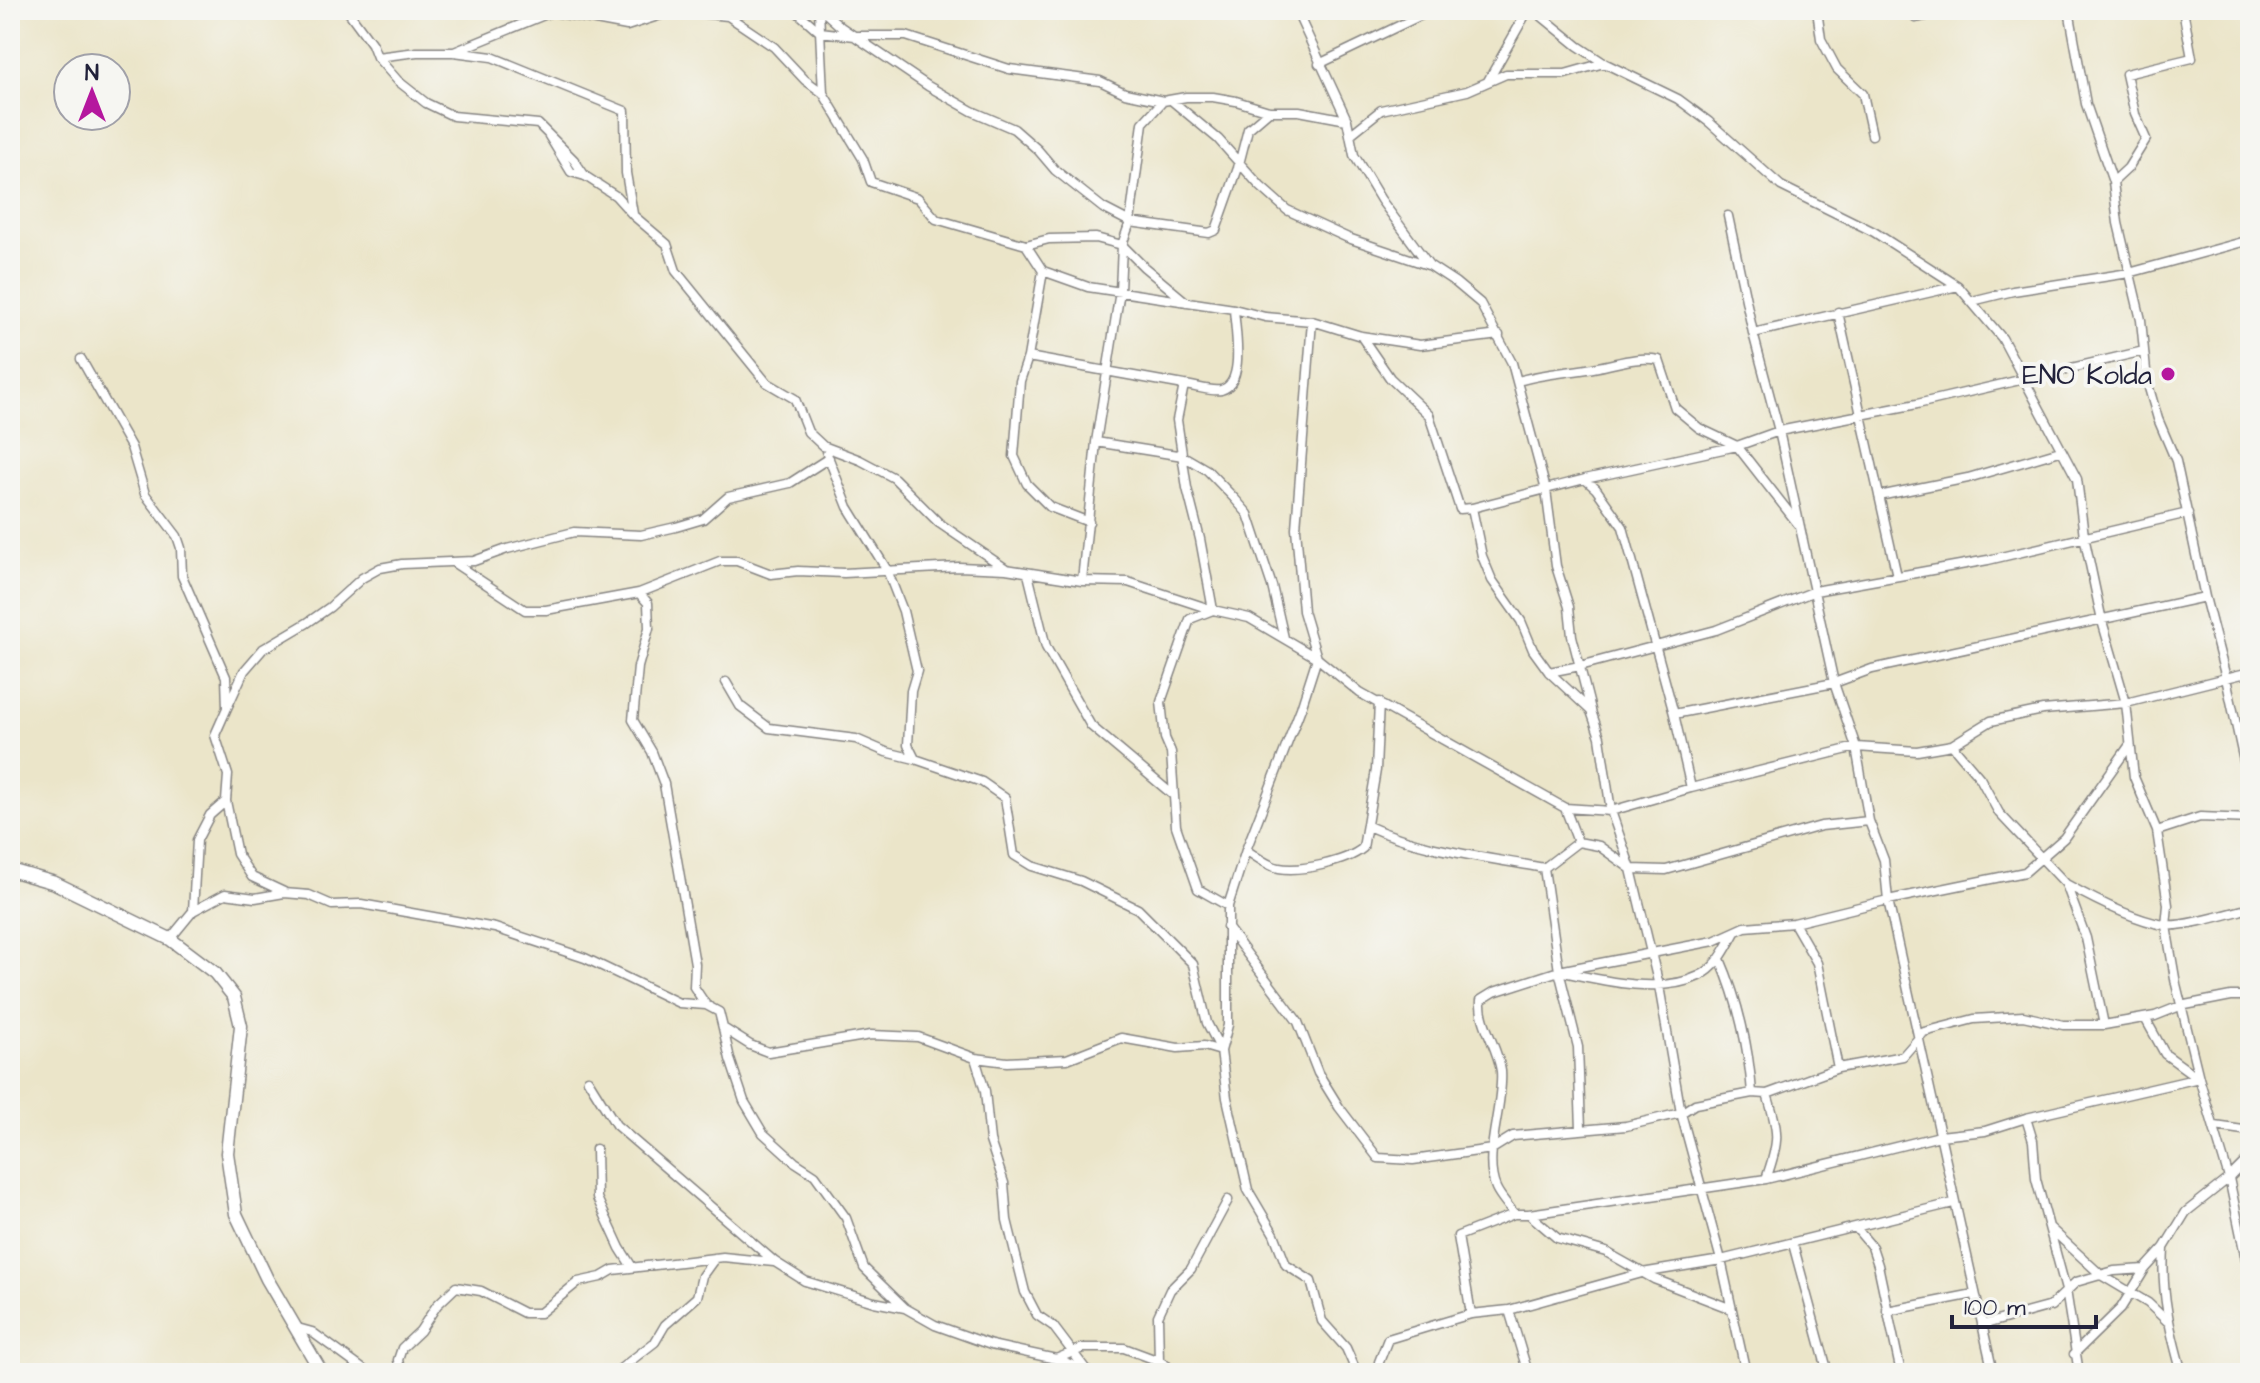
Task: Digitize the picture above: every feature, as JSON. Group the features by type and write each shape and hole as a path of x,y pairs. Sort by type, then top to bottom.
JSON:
{"main road":[{"path":"10,870 55,883 170,939 215,973 234,997 241,1026 227,1153 236,1214 293,1327 322,1373"}],"street":[{"path":"347,10 372,44 377,57 398,81 426,103 453,116 538,124 585,176 616,196 667,244 676,271 766,382 795,399 808,432 823,446 829,458 848,507 887,570 903,611 917,671 911,691 908,745 915,759"},
{"path":"454,52 546,11 627,26 667,13 728,16 752,10"},
{"path":"795,10 820,32 906,36 1009,69 1100,81 1125,93 1167,100 1213,97 1269,111 1299,111 1347,120"},
{"path":"820,10 823,93"},
{"path":"820,10 928,86 972,111 1014,129 1055,170 1103,208 1130,222 1209,233 1216,230 1248,129 1269,111"},
{"path":"1296,10 1347,120 1354,155 1381,200 1429,265"},
{"path":"1319,64 1432,10"},
{"path":"1487,81 1531,10 1604,63 1678,99 1709,122 1781,186 1874,232 1958,286 2002,338 2077,479 2084,536 2102,621 2126,703 2134,777 2157,831 2168,905 2166,926 2180,1006 2229,1178 2250,1279"},
{"path":"1817,10 1821,39 1837,69 1863,94 1872,135"},
{"path":"1915,18 1955,10"},
{"path":"2069,10 2086,104 2113,182 2129,273 2141,320 2147,381 2158,419 2176,461 2250,789"},
{"path":"2113,182 2128,168 2146,139 2135,114 2126,74 2192,58 2183,10"},
{"path":"728,16 774,47 805,80 823,93 863,159 871,182 918,198 936,219 1026,245 1049,239 1096,238 1122,245 1187,303"},
{"path":"377,57 417,52 454,52 492,57 625,111 626,173 634,216"},
{"path":"1351,134 1381,110 1467,91 1506,74 1565,74 1604,63"},
{"path":"1167,100 1218,139 1287,210 1348,238 1429,265 1480,303 1499,335 1518,381 1546,490 1556,566 1600,737 1611,811 1631,869 1659,986 1681,1113 1721,1260 1729,1308 1746,1373"},
{"path":"1082,581 1096,442 1120,291 1122,245 1130,222 1143,123 1167,100"},
{"path":"1728,216 1834,683 1856,747 1869,821 1884,860 1888,900 1992,1370 1966,1373"},
{"path":"1972,301 2013,291 2129,273 2250,240"},
{"path":"1026,245 1043,271 1088,287 1234,309 1265,317 1312,321 1361,336 1420,345 1499,335"},
{"path":"1043,271 1028,357 1020,381 1014,456 1027,484 1050,507 1089,522"},
{"path":"1753,333 1958,286"},
{"path":"1028,357 1220,390 1232,385 1237,374 1234,309"},
{"path":"1838,312 1897,576"},
{"path":"1221,1051 1228,1025 1228,906 1317,658 1303,611 1296,528 1312,321"},
{"path":"1361,336 1390,378 1429,415 1460,509 1737,446 1779,431 2025,380 2144,351"},
{"path":"1518,381 1546,372 1595,368 1643,357 1659,360 1675,408 1699,428 1737,446 1801,528"},
{"path":"81,359 131,447 145,494 177,536 181,548 182,576 226,677 227,708"},
{"path":"1184,385 1177,420 1213,610"},
{"path":"1096,442 1183,456 1207,470 1248,514 1272,586 1284,638"},
{"path":"823,446 860,460 894,478 939,523 1006,569"},
{"path":"1879,496 1968,478 2060,451"},
{"path":"284,893 252,877 237,854 226,801 228,775 215,735 244,671 263,649 330,607 362,578 380,568 474,561 574,532 641,535 682,525 703,519 728,497 790,483 829,458"},
{"path":"1585,479 1596,489 1623,527 1657,646 1691,788"},
{"path":"1472,508 1482,556 1492,580 1521,621 1533,650 1549,672 1591,711"},
{"path":"1549,672 1716,630 1815,591 1988,560 2188,513"},
{"path":"454,563 525,610 546,610 639,593 720,561 737,561 771,574 959,567 1006,569 1082,581 1128,582 1213,610 1249,618 1317,658 1360,693 1565,808 1611,811 1856,747 1917,751 1952,745 1991,721 2043,710 2126,703 2250,672"},
{"path":"1028,574 1046,647 1091,726 1173,795"},
{"path":"639,593 648,603 649,628 638,667 633,720 652,752 664,784 693,949 694,987 706,1005"},
{"path":"1674,714 1834,683 1872,669 2205,597"},
{"path":"1213,610 1190,619 1161,702 1165,738 1171,752 1176,826 1198,889 1228,906"},
{"path":"726,682 740,706 769,728 856,739 886,752 982,782 1005,798 1014,855 1032,866 1081,881 1138,909 1193,964 1207,1023 1221,1051 1227,1098 1248,1190 1274,1234 1286,1265 1311,1281 1322,1321 1346,1348 1357,1373"},
{"path":"1246,850 1277,868 1308,867 1353,856 1363,848 1376,770 1379,702"},
{"path":"1952,745 1980,778 1999,813 2066,884 2095,901 2166,926 2250,908"},
{"path":"1514,1214 1495,1187 1492,1149 1500,1106 1501,1069 1480,1009 1481,1000 1494,992 1559,971 1714,941 1745,927 1794,923 2025,872 2064,838 2129,746"},
{"path":"193,911 197,840 210,815 226,801"},
{"path":"1565,808 1578,842"},
{"path":"2157,831 2200,817 2250,819"},
{"path":"1368,826 1387,835 1433,847 1544,868 1578,842 1599,846 1631,869 1666,870 1821,826 1869,821"},
{"path":"1544,868 1559,971 1578,1047 1581,1129"},
{"path":"2066,884 2086,938 2104,1025"},
{"path":"170,939 193,911 225,894 255,898 284,893 309,895 332,905 361,904 495,928 585,958 679,1003 706,1005 719,1012 744,1101 763,1133 795,1162 815,1175 846,1218 864,1268 905,1308 935,1325 991,1345 1056,1359 1088,1372"},
{"path":"1794,923 1817,963 1838,1068"},
{"path":"1227,927 1298,1022 1318,1073 1339,1107 1378,1158 1413,1160 1492,1149 1513,1136 1626,1126 1681,1113 1695,1104 1752,1093 1767,1094 1838,1068 1903,1056 1924,1032 1974,1019 2023,1016 2063,1025 2104,1025 2145,1018 2180,1006 2231,996 2250,996"},
{"path":"1559,971 1614,983 1659,986 1699,976 1720,959 1735,933"},
{"path":"1720,959 1739,1020 1752,1093"},
{"path":"2145,1018 2165,1054 2199,1078"},
{"path":"723,1028 768,1052 871,1035 903,1035 933,1042 975,1058 1034,1063 1067,1059 1121,1038 1178,1048 1204,1046 1221,1051"},
{"path":"975,1058 985,1091 990,1141 1004,1183 1007,1220 1025,1292 1037,1315 1053,1326 1088,1372"},
{"path":"1471,1314 1458,1236 1514,1214 1766,1179 1940,1136 1985,1131 2026,1118 2199,1078"},
{"path":"588,1080 616,1125 775,1262 805,1281 905,1308"},
{"path":"1766,1179 1777,1148 1778,1130 1767,1094"},
{"path":"2026,1118 2033,1141 2036,1179 2066,1290 2079,1373"},
{"path":"2215,1126 2250,1131"},
{"path":"596,1149 597,1198 632,1267"},
{"path":"2074,1354 2121,1308 2186,1212 2250,1157"},
{"path":"1159,1361 1158,1316 1170,1290 1191,1269 1228,1200"},
{"path":"1378,1373 1388,1339 1471,1314 1509,1310 1642,1273 1793,1244 1953,1203"},
{"path":"1529,1214 1557,1238 1606,1252 1642,1273 1729,1308"},
{"path":"2050,1227 2101,1275 2148,1303 2167,1321"},
{"path":"1856,1228 1872,1247 1901,1373"},
{"path":"1793,1244 1828,1373"},
{"path":"2164,1248 2162,1279 2167,1321 2182,1373"},
{"path":"401,1373 398,1360 402,1348 456,1287 481,1291 524,1313 540,1313 578,1282 601,1277 613,1270 715,1258 775,1262"},
{"path":"615,1373 655,1342 665,1325 697,1297 702,1276 715,1258"},
{"path":"1982,1325 2051,1306 2076,1282 2114,1271 2145,1269"},
{"path":"1887,1311 1974,1294"},
{"path":"1509,1310 1528,1373"},
{"path":"293,1327 312,1332 368,1373"},
{"path":"1056,1359 1083,1348 1124,1348 1159,1361 1177,1372"}],"place":[{"name":"ENO Kolda","path":"2168,374"}]}
